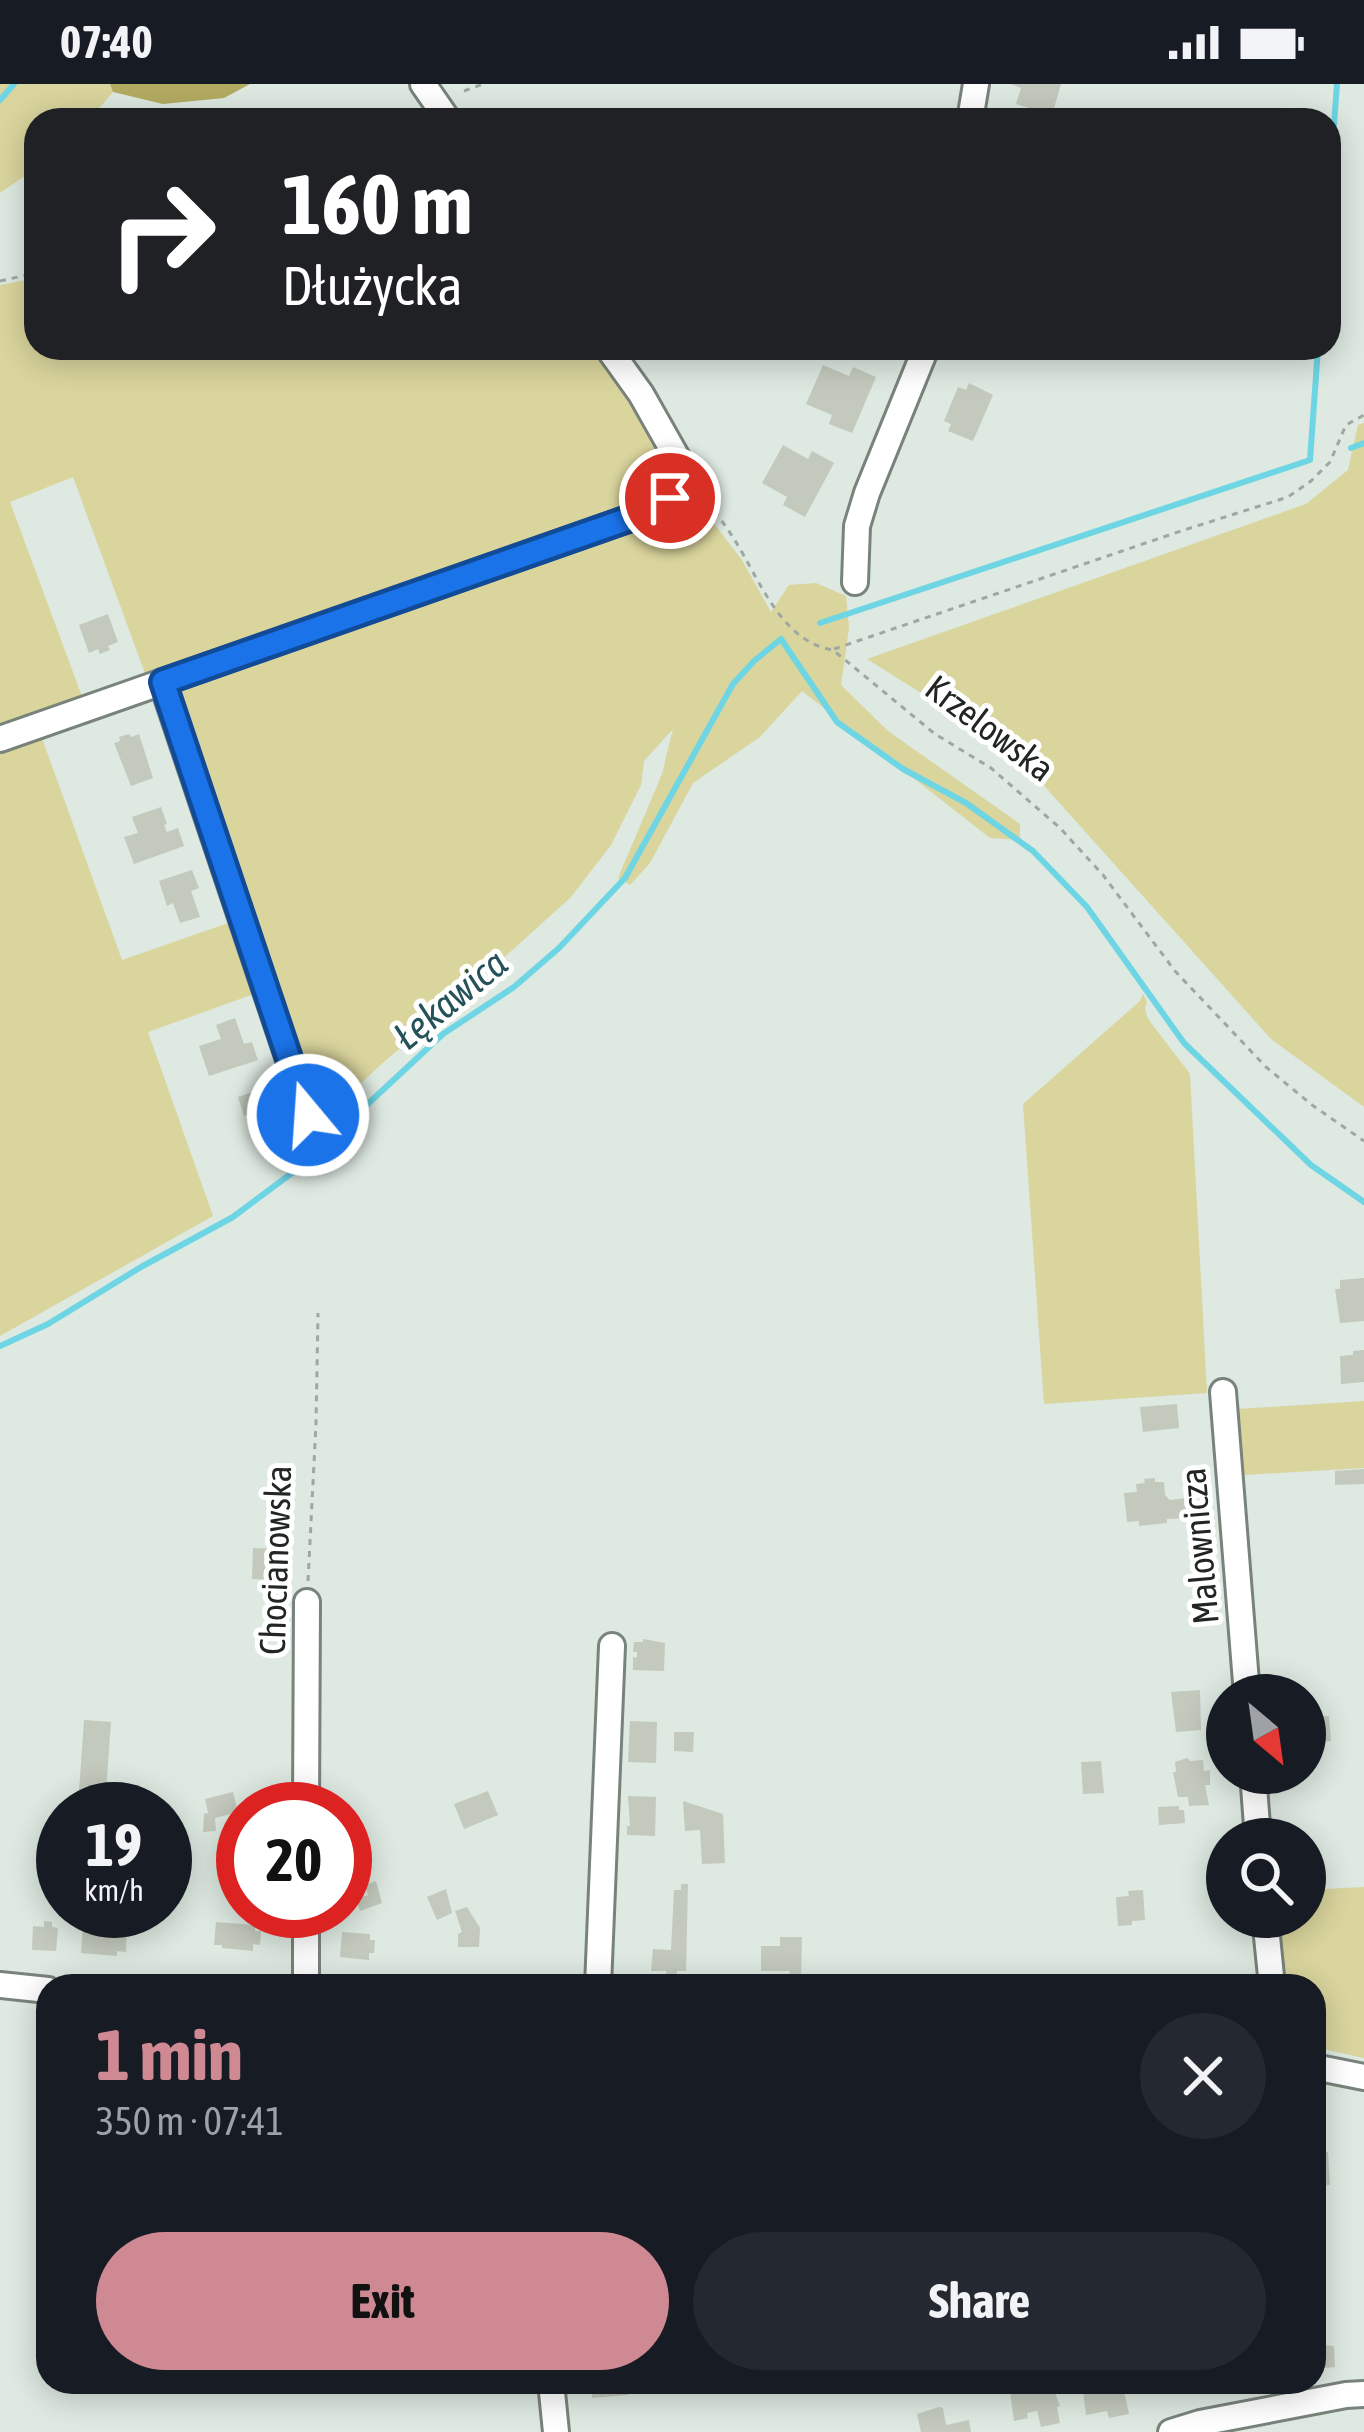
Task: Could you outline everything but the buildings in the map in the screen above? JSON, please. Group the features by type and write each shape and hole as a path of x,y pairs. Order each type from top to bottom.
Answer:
{"street":[{"path":"0,739 645,513 670,498 684,470 616,360"},
{"path":"855,582 857,526 921,360"},
{"path":"163,682 308,1115"},
{"name":"Malownicza","path":"1223,1392 1245,1674"},
{"name":"Chocianowska","path":"306,1782 307,1602"},
{"path":"598,1974 612,1646"},
{"path":"306,1938 306,1974"},
{"path":"1267,1938 1271,1974"},
{"path":"0,1985 36,1989"},
{"path":"1326,2069 1364,2077"},
{"path":"552,2394 556,2432"},
{"path":"1171,2432 1364,2394"}],"path":[{"path":"464,91 483,84"},
{"path":"832,650 1288,497 1330,462 1346,425 1364,416"},
{"name":"Krzelowska","path":"684,470 734,538 772,604 797,632 818,647 832,650 935,734 991,768 1060,828 1103,874 1175,971 1266,1066 1364,1141"},
{"name":"Chocianowska","path":"307,1602 318,1313"}],"shaded area":[{"path":"0,84 110,84 113,92 99,108 24,108 24,176 0,193"},
{"path":"110,84 250,84 224,98 163,104 113,92"},
{"path":"24,280 24,360 606,360 675,464 668,494 146,676 73,477 10,502 84,702 0,732 0,285"},
{"path":"1364,423 1364,1107 1271,1039 1012,750 867,659 1306,504 1348,470 1358,425"},
{"path":"688,490 742,560 771,612 789,585 816,583 846,596 849,628 841,685 888,731 1020,824 1020,840 990,838 802,691 760,737 693,783 650,863 630,885 618,878 662,774 673,729 644,761 641,785 611,845 571,897 460,1003 392,1055 323,1121 313,1096 313,1072 295,1045 177,696 182,685 671,508"},
{"path":"39,730 122,960 234,921 257,993 148,1032 213,1216 0,1336 0,745"},
{"path":"1143,994 1148,1019 1190,1074 1207,1393 1044,1404 1023,1104"},
{"path":"1364,1401 1364,1468 1243,1475 1237,1409"},
{"path":"1364,1887 1364,2058 1326,2050 1326,1974 1279,1974 1277,1938 1326,1938 1326,1889"}],"waterway":[{"path":"0,100 14,84"},
{"name":"Łękawica","path":"1335,108 1337,84"},
{"name":"Łękawica","path":"820,623 1310,460 1317,360"},
{"path":"1351,448 1364,443"},
{"name":"Łękawica","path":"0,1346 48,1324 233,1217 300,1167 443,1034 514,987 559,948 625,878 733,684 781,639 837,722 1033,851 1087,907 1184,1043 1311,1165 1364,1202"}],"route":[{"path":"308,1115 163,682 645,513 670,498"}]}
